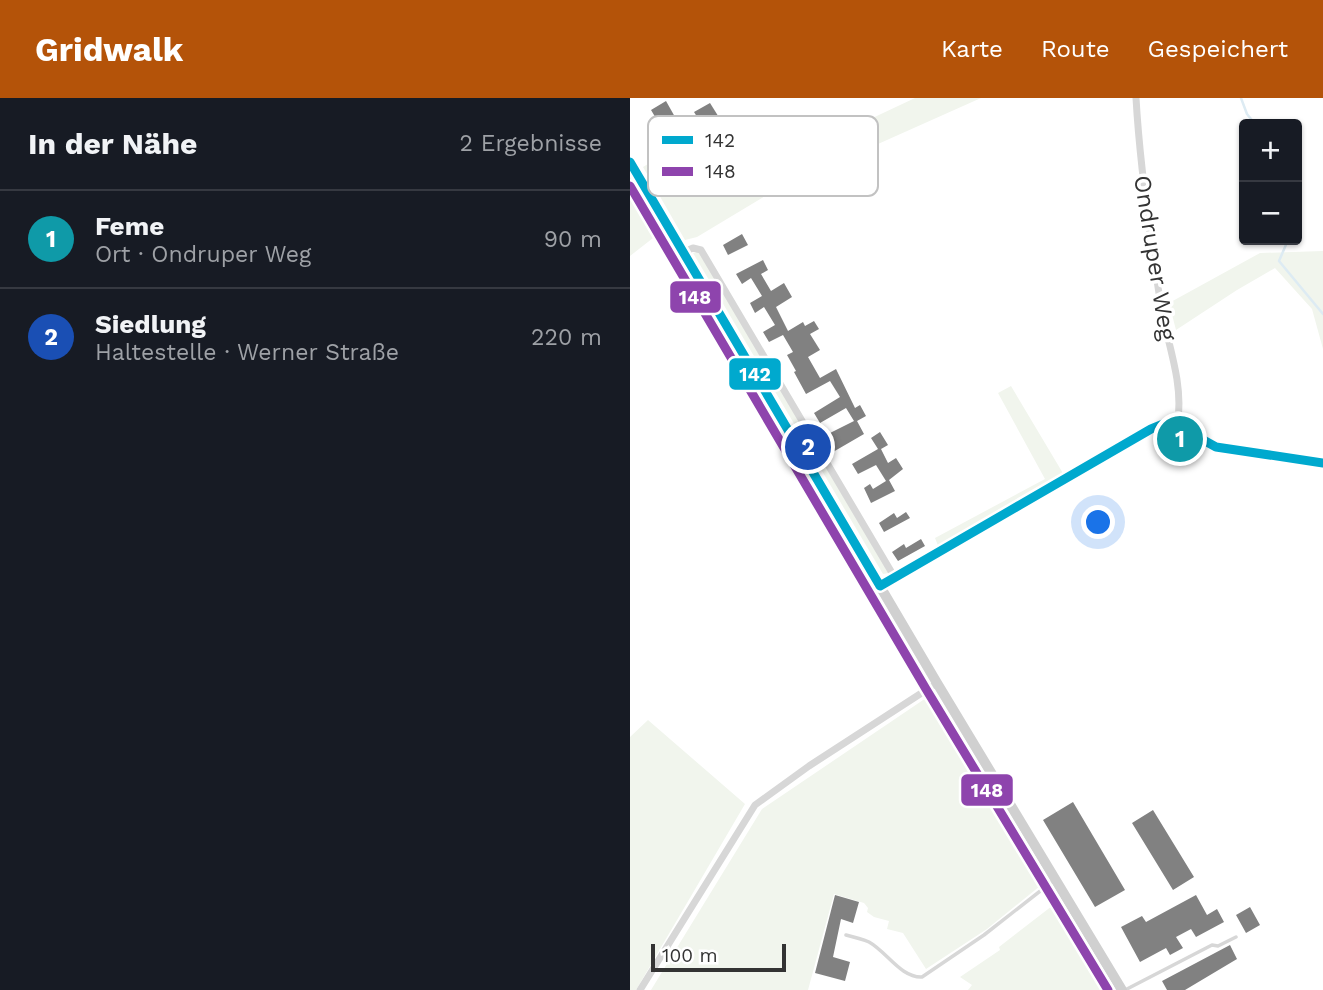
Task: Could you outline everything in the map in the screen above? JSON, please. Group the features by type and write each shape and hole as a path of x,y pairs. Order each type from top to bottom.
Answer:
{"main road":[{"path":"630,162 648,192"},
{"path":"650,196 937,683 1123,990"}],"street":[{"name":"Ondruper Weg","path":"1136,98 1141,173 1161,310 1177,386 1178,418"},
{"path":"684,252 693,248 701,250 895,578"},
{"path":"880,586 1151,429 1178,418 1187,431 1216,447 1323,463"},
{"path":"640,990 755,805 809,766 937,683"}],"lane":[{"path":"846,935 867,941 884,952 906,974 913,977 922,976 984,935 1055,880"},
{"path":"1123,990 1212,945 1218,946 1236,937"}],"shaded area":[{"path":"915,98 981,98 878,144 877,116"},
{"path":"630,177 662,231 630,256"},
{"path":"660,196 765,196 697,237 685,240"},
{"path":"1323,251 1323,349 1312,309 1275,268 1176,330 1169,303 1260,253"},
{"path":"697,252 889,573 883,574 693,253"},
{"path":"1011,386 1064,475 939,548 935,538 1045,479 998,393"},
{"path":"929,696 1040,886 987,929 926,969 903,933 887,929 889,921 867,912 868,908 864,903 834,894 808,990 651,990 762,809"},
{"path":"648,720 745,804 636,990 630,990 630,737"},
{"path":"1050,889 1113,990 968,990 972,985 960,977 1000,950 999,947 1052,906 1044,893"}],"building":[{"path":"666,101 674,116 655,116 651,110"},
{"path":"710,103 718,116 696,116 694,112"},
{"path":"742,234 748,245 728,255 723,245"},
{"path":"763,260 768,270 761,274 771,291 784,283 792,297 776,307 788,331 803,322 805,326 814,321 819,329 810,334 820,350 808,357 820,378 836,369 855,408 860,405 866,416 857,421 864,434 833,452 827,442 831,440 828,434 854,421 846,408 820,423 814,413 840,397 830,381 806,394 787,355 793,352 783,335 769,342 763,332 775,325 764,307 755,313 750,303 762,296 751,278 742,284 736,274"},
{"path":"880,432 888,445 881,449 888,463 896,458 903,469 889,480 895,491 871,503 864,488 870,484 873,489 886,481 876,465 858,474 852,464 878,449 871,438"},
{"path":"906,512 910,518 884,532 879,523 894,513 897,518"},
{"path":"921,539 925,546 898,561 892,552 904,544 906,548"},
{"path":"1073,802 1125,890 1095,907 1043,820"},
{"path":"1153,810 1194,877 1173,890 1132,823"},
{"path":"835,895 859,902 853,923 841,919 833,957 850,962 845,981 815,973"},
{"path":"1196,895 1207,915 1217,909 1224,922 1196,937 1191,929 1176,937 1183,948 1170,955 1166,948 1140,962 1121,927 1142,916 1146,922"},
{"path":"1250,907 1260,925 1246,933 1236,915"},
{"path":"1230,945 1237,959 1185,990 1167,990 1162,981"}],"waterway":[{"path":"1241,98 1251,119"},
{"path":"1286,245 1279,261 1323,314"}],"transit line":[{"name":"142","path":"630,162 648,193"},
{"name":"148","path":"630,186 926,689 1108,990"},
{"name":"142","path":"650,196 880,586"},
{"name":"142","path":"1178,418 1187,431 1216,447 1323,463"},
{"name":"142","path":"880,586 1151,429 1178,418"}],"place":[{"name":"Feme","path":"1180,439"},
{"name":"Siedlung","path":"808,447"}]}
